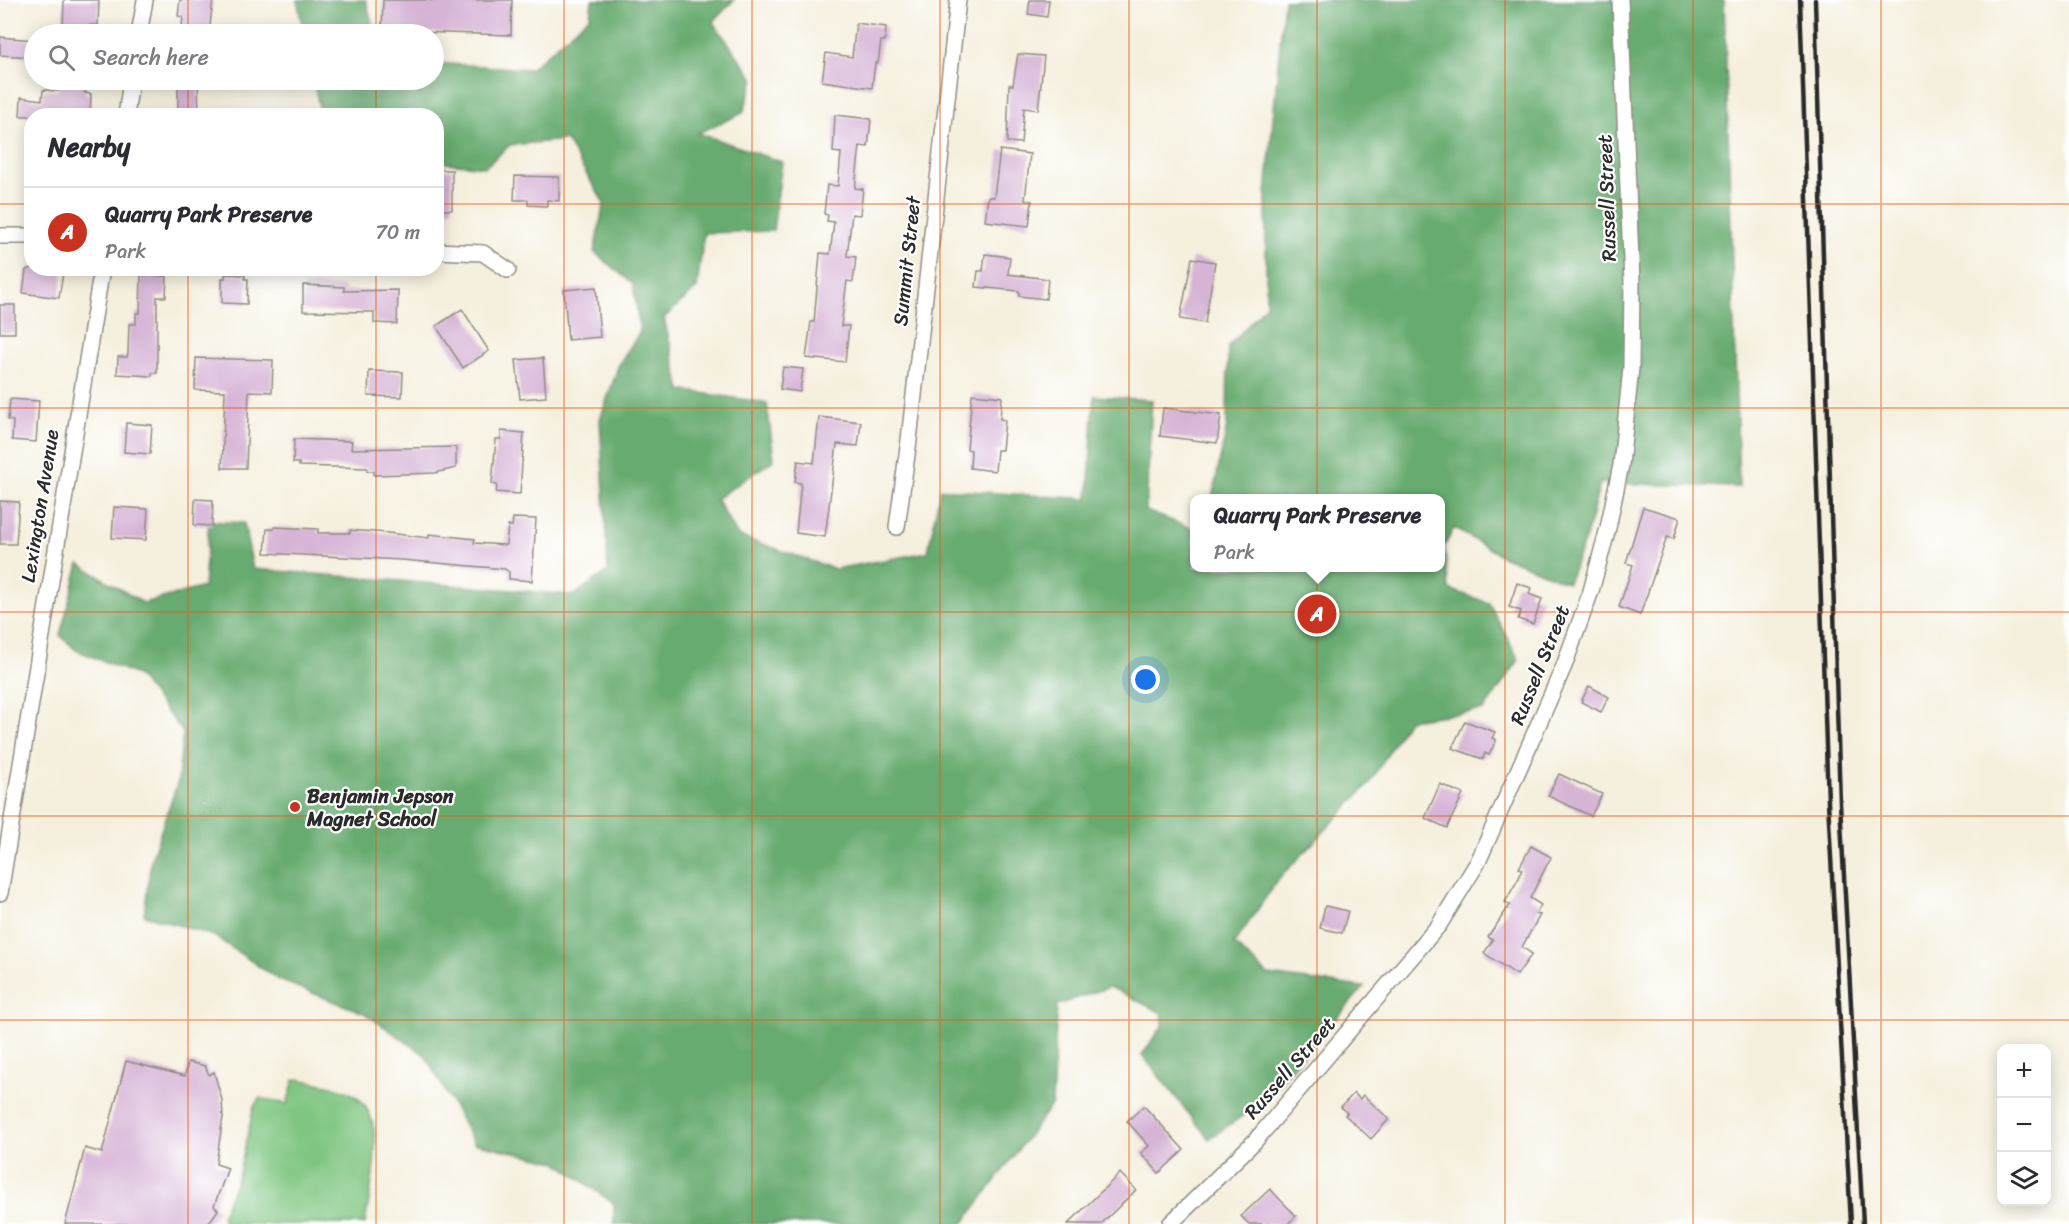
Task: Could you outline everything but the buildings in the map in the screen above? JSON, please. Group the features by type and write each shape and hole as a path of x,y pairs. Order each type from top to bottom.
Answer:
{"street":[{"path":"141,24 146,0"},
{"name":"Summit Street","path":"897,527 909,441 958,0"},
{"name":"Russell Street","path":"1170,1224 1256,1141 1439,925 1478,862 1564,666 1591,591 1608,528 1621,465 1632,368 1632,283 1620,0"},
{"path":"127,108 130,90"},
{"path":"0,236 24,236"},
{"path":"444,251 483,253 508,270"},
{"name":"Lexington Avenue","path":"0,893 101,276"}],"green space":[{"path":"297,0 366,0 372,24 302,24"},
{"path":"592,0 734,0 713,22 754,79 743,113 698,133 782,162 773,231 704,233 697,288 664,318 681,390 767,403 774,460 716,499 738,536 835,569 928,552 940,489 1088,499 1094,396 1152,400 1146,511 1190,528 1190,572 1445,572 1445,555 1449,589 1489,603 1519,660 1484,710 1408,720 1369,784 1277,881 1234,944 1268,975 1364,987 1264,1101 1209,1139 1142,1055 1163,1025 1162,1013 1110,987 1057,1005 1052,1104 963,1224 614,1224 614,1204 556,1162 474,1143 425,1055 364,1013 279,980 214,936 144,915 151,860 178,781 183,732 137,675 76,650 60,635 79,564 143,603 204,587 209,521 244,523 253,569 574,595 608,571 600,419 619,364 640,332 633,284 594,252 604,203 566,140 510,145 485,167 444,163 444,108 319,108 315,90 444,90 444,64 530,69 590,16"},
{"path":"1284,0 1724,0 1739,487 1600,483 1587,534 1568,583 1502,556 1454,528 1445,545 1445,494 1213,494 1227,426 1228,347 1266,305 1266,195"},
{"path":"294,1080 333,1086 352,1094 364,1105 371,1119 375,1135 375,1153 365,1224 225,1224 222,1215 239,1174 254,1106 260,1098 287,1104"}],"railway":[{"path":"1800,0 1828,802 1851,1224"},
{"path":"1815,0 1840,803 1863,1224"}],"place":[{"name":"Quarry Park Preserve","path":"1317,614"},
{"name":"Benjamin Jepson Magnet School","path":"295,807"}]}
